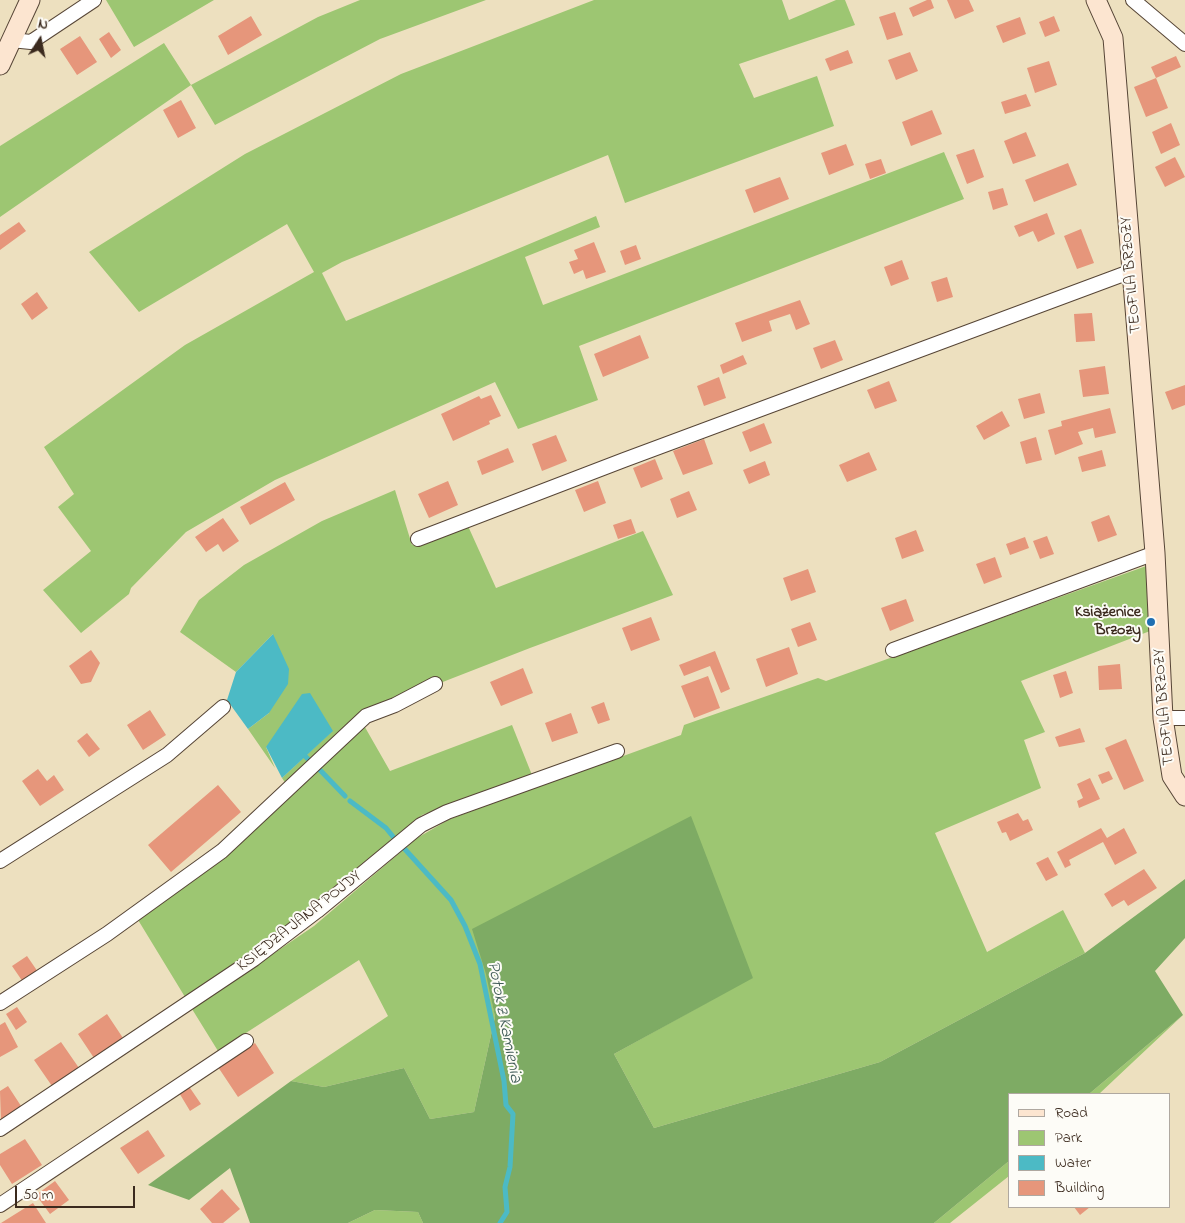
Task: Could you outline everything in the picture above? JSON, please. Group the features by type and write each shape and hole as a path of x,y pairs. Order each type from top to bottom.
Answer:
{"street":[{"path":"0,65 30,0"},
{"path":"11,40 31,42 94,0"},
{"name":"TEOFILA BRZOZY","path":"1096,0 1113,38 1155,553 1163,718 1172,776 1185,796"},
{"path":"1133,0 1185,44"},
{"path":"418,539 624,460 1132,271"},
{"path":"893,650 1155,553"},
{"path":"0,1003 107,934 222,852 366,716 395,705 435,684"},
{"path":"0,861 167,755 223,707"},
{"path":"1163,718 1185,718"},
{"name":"KSIĘDZA JANA POJDY","path":"0,1129 254,959 317,911 421,826 447,812 617,751"},
{"path":"0,1205 246,1041"}],"green space":[{"path":"106,0 214,0 134,47"},
{"path":"360,0 486,0 380,39 215,125 191,85 318,17"},
{"path":"594,0 782,0 789,20 836,0 845,0 855,25 739,64 754,98 817,76 834,126 625,203 608,155 342,262 322,273 346,321 596,216 600,227 525,257 543,305 944,152 964,199 579,346 598,400 518,429 495,382 275,480 186,532 131,588 129,594 81,633 43,590 91,551 58,507 74,494 44,447 185,345 314,272 287,224 139,312 89,252 245,154 401,74"},
{"path":"164,43 191,85 0,217 0,146"},
{"path":"395,490 412,545 468,526 496,588 643,531 673,595 358,715 390,771 512,725 532,775 422,815 261,946 185,997 132,910 215,850 286,784 282,778 332,731 266,747 275,768 248,729 269,713 273,634 236,672 180,632 199,600 244,565 322,521"},
{"path":"1149,565 1150,631 1021,681 1045,732 1024,740 1041,788 935,833 987,952 1063,910 1085,953 880,1062 654,1128 614,1054 753,977 487,974 495,1017 474,1112 430,1119 404,1068 324,1087 291,1081 388,1016 359,960 218,1051 192,1009 314,926 417,838 450,819 681,735 684,725 818,678 826,681"},
{"path":"691,816 753,978 614,1054 654,1128 880,1062 1085,953 1185,879 1185,938 1155,971 1183,1015 1090,1093 1008,1093 1008,1162 934,1223 423,1223 418,1212 375,1210 348,1223 250,1223 230,1168 189,1200 148,1185 291,1081 324,1087 404,1068 430,1119 474,1112 495,1017 486,974 472,929"},
{"path":"1183,1015 1100,1093 1090,1093"},
{"path":"1008,1162 1008,1177 950,1223 934,1223"},
{"path":"375,1210 418,1212 423,1223 348,1223"}],"water":[{"path":"273,634 289,669 288,684 269,713 248,729 227,700 236,672"},
{"path":"310,693 333,731 282,778 266,747 302,694"}],"building":[{"path":"931,0 934,8 913,17 909,8"},
{"path":"947,0 969,0 974,11 955,19"},
{"path":"895,12 903,35 887,40 879,17"},
{"path":"251,16 262,35 228,55 218,36"},
{"path":"1054,16 1060,31 1045,37 1039,22"},
{"path":"1020,17 1026,34 1003,43 996,26"},
{"path":"109,32 121,50 111,58 99,39"},
{"path":"80,36 97,62 77,75 60,49"},
{"path":"848,50 853,63 830,71 825,59"},
{"path":"910,52 918,71 896,80 888,60"},
{"path":"1176,56 1181,67 1156,78 1151,67"},
{"path":"1049,61 1057,85 1035,93 1027,68"},
{"path":"1156,78 1168,108 1146,117 1134,87"},
{"path":"1026,94 1031,106 1005,114 1001,102"},
{"path":"181,100 196,128 178,138 163,110"},
{"path":"932,110 942,134 911,146 902,122"},
{"path":"1171,123 1180,145 1161,154 1152,132"},
{"path":"1026,132 1036,156 1013,164 1004,141"},
{"path":"846,144 854,165 829,175 821,153"},
{"path":"974,149 984,177 967,184 956,155"},
{"path":"1175,157 1185,177 1165,187 1155,167"},
{"path":"881,159 886,173 870,179 865,164"},
{"path":"1068,163 1077,185 1034,202 1025,180"},
{"path":"780,177 789,199 754,213 745,190"},
{"path":"1003,188 1008,205 993,210 988,192"},
{"path":"1047,213 1055,234 1038,242 1033,231 1019,237 1014,226"},
{"path":"19,222 26,231 0,250 0,235"},
{"path":"1081,229 1094,263 1077,269 1064,236"},
{"path":"594,242 606,272 586,279 583,270 574,274 569,262 578,259 574,250"},
{"path":"636,245 641,259 625,265 620,251"},
{"path":"902,260 909,279 891,286 884,267"},
{"path":"947,277 953,297 937,302 931,282"},
{"path":"37,292 48,308 32,320 21,304"},
{"path":"800,300 810,324 796,330 790,314 769,321 772,331 742,342 735,323"},
{"path":"1092,313 1095,341 1076,342 1074,314"},
{"path":"640,335 649,358 603,377 594,354"},
{"path":"835,340 843,360 821,369 813,348"},
{"path":"743,355 747,364 723,374 720,365"},
{"path":"1105,366 1109,394 1083,397 1079,370"},
{"path":"719,377 726,398 704,406 697,386"},
{"path":"889,381 897,401 875,409 867,390"},
{"path":"1185,385 1185,405 1172,410 1165,392"},
{"path":"1040,393 1045,413 1024,419 1018,399"},
{"path":"491,395 501,416 489,421 490,424 453,441 441,414 479,396 481,399"},
{"path":"1110,408 1116,433 1095,438 1093,428 1078,432 1083,444 1055,455 1048,430 1062,426 1061,421"},
{"path":"1002,411 1010,426 984,440 976,426"},
{"path":"764,423 772,443 750,452 742,432"},
{"path":"556,435 567,461 542,471 532,444"},
{"path":"1036,437 1042,460 1026,464 1020,442"},
{"path":"704,439 713,464 683,475 673,451"},
{"path":"508,448 514,462 482,475 477,461"},
{"path":"1102,450 1106,466 1082,472 1078,457"},
{"path":"869,452 877,470 847,482 839,465"},
{"path":"655,459 663,479 641,488 633,468"},
{"path":"765,461 770,475 749,484 743,470"},
{"path":"448,481 458,505 429,518 418,494"},
{"path":"598,481 606,503 584,512 575,490"},
{"path":"285,482 295,500 250,525 240,507"},
{"path":"689,491 697,510 677,518 670,499"},
{"path":"1109,515 1117,535 1098,542 1091,522"},
{"path":"223,518 239,541 223,552 218,544 206,552 195,537"},
{"path":"631,519 636,533 618,539 613,525"},
{"path":"916,530 924,551 902,559 895,538"},
{"path":"1047,536 1054,554 1040,559 1033,541"},
{"path":"1025,537 1029,548 1010,555 1006,544"},
{"path":"995,557 1002,577 984,584 976,564"},
{"path":"808,569 816,592 791,601 783,578"},
{"path":"906,599 914,621 890,631 881,608"},
{"path":"651,617 660,640 631,651 622,628"},
{"path":"810,622 817,640 798,647 791,629"},
{"path":"789,647 798,674 766,687 756,659"},
{"path":"91,650 100,663 91,682 81,684 69,666"},
{"path":"715,651 730,689 721,693 710,666 684,676 679,665"},
{"path":"1120,664 1122,689 1099,690 1098,666"},
{"path":"523,668 533,693 501,706 490,682"},
{"path":"1066,671 1073,693 1060,698 1053,675"},
{"path":"708,676 720,708 694,718 681,686"},
{"path":"604,702 610,720 598,724 591,707"},
{"path":"150,710 166,735 143,750 127,725"},
{"path":"571,713 578,733 552,742 545,723"},
{"path":"1080,728 1085,742 1059,747 1055,737"},
{"path":"87,733 100,749 89,757 77,741"},
{"path":"1126,739 1144,781 1124,790 1105,748"},
{"path":"38,769 47,781 54,775 64,790 40,806 22,781"},
{"path":"1109,771 1113,779 1102,784 1098,775"},
{"path":"1090,778 1100,799 1079,808 1077,801 1083,798 1077,784"},
{"path":"218,785 241,812 171,872 148,845"},
{"path":"1018,813 1023,821 1028,819 1033,830 1010,841 1006,832 1002,833 997,822"},
{"path":"1101,828 1107,838 1124,828 1137,853 1115,865 1103,842 1069,860 1071,865 1065,868 1057,852"},
{"path":"1048,857 1058,875 1046,881 1036,863"},
{"path":"1144,869 1157,888 1128,906 1124,900 1112,907 1104,894"},
{"path":"27,956 38,972 23,982 12,966"},
{"path":"17,1007 27,1022 16,1030 6,1014"},
{"path":"107,1014 125,1041 96,1061 78,1034"},
{"path":"5,1022 18,1047 0,1057 0,1025"},
{"path":"61,1042 79,1068 52,1086 34,1060"},
{"path":"255,1043 274,1073 238,1097 218,1067"},
{"path":"188,1085 201,1104 190,1111 178,1091"},
{"path":"8,1086 23,1109 1,1123 0,1091"},
{"path":"148,1130 165,1156 138,1174 120,1148"},
{"path":"25,1139 42,1165 12,1184 0,1165 0,1154"},
{"path":"55,1181 69,1200 50,1214 36,1195"},
{"path":"222,1189 240,1209 223,1223 212,1223 200,1209"},
{"path":"33,1203 46,1223 1,1223"},
{"path":"1075,1208 1089,1208 1080,1215"}],"waterway":[{"name":"Potok z Kamienia","path":"305,756 310,761"},
{"name":"Potok z Kamienia","path":"319,769 345,796"},
{"name":"Potok z Kamienia","path":"350,801 386,828 395,839"},
{"name":"Potok z Kamienia","path":"402,846 451,900 465,926 480,964 504,1081 506,1105 513,1114 510,1167 505,1187 507,1212 500,1223"}],"place":[{"name":"Książenice Brzozy","path":"1151,622"}]}
